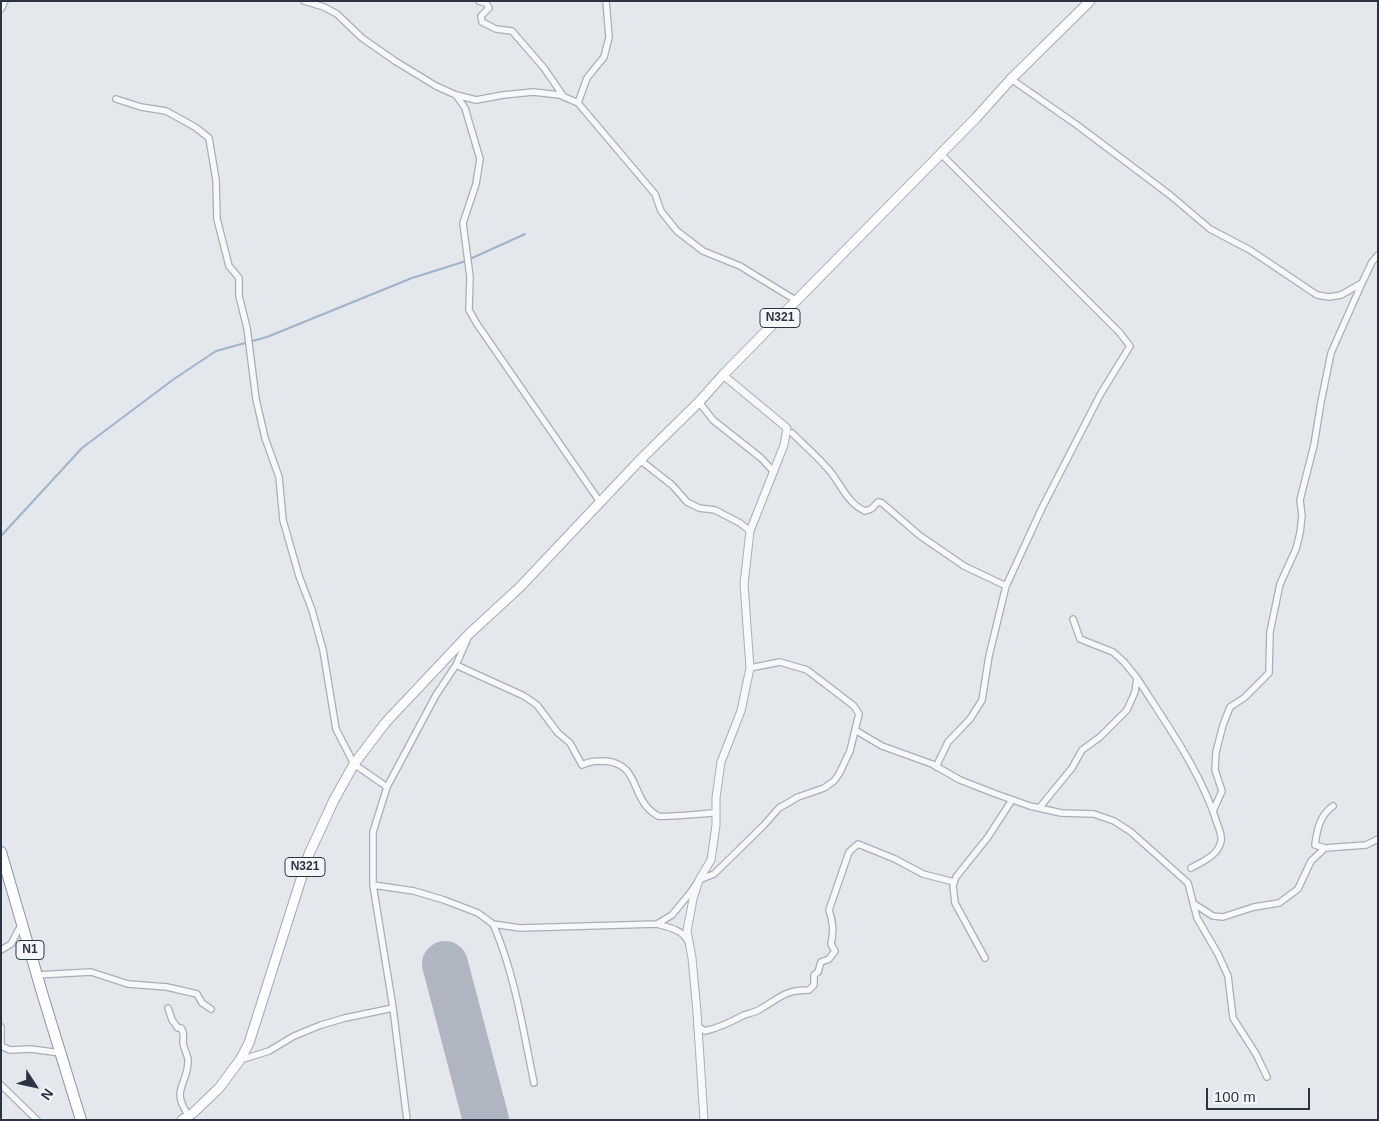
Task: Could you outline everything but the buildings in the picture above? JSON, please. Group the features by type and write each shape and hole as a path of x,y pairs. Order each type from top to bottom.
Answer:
{"highway":[{"name":"N1","path":"1,852 81,1120"}],"main road":[{"name":"N321","path":"186,1118 219,1088 240,1060 255,1027 309,854 334,800 354,764 391,716 469,634 520,587 640,460 699,402 723,374 976,118 1011,79 1090,1"}],"street":[{"path":"1,9 5,1"},
{"path":"304,1 324,7 337,14 362,38 436,86 456,95 476,100 533,92 564,98 578,103 655,194 661,211 677,232 703,251 740,266 797,301"},
{"path":"479,1 486,3 489,8 481,16 482,22 496,29 512,31 544,68 564,98"},
{"path":"578,103 587,78 604,57 609,37 606,1"},
{"path":"1011,79 1077,125 1170,195 1210,228 1250,250 1317,295 1329,297 1340,295 1362,283"},
{"path":"456,95 465,108 480,159 476,184 464,224 470,277 469,310 531,404 600,502"},
{"path":"116,99 142,107 166,111 195,127 209,138 216,180 218,219 229,266 239,278 239,296 247,328 256,399 265,438 279,477 283,520 298,576 312,610 322,650 336,729 354,764 387,787"},
{"path":"936,767 948,742 974,715 982,700 989,656 1006,586 1042,508 1100,395 1130,346 1119,332 940,153"},
{"path":"1213,811 1222,791 1215,770 1216,752 1230,706 1244,698 1268,673 1270,632 1280,584 1296,549 1300,533 1302,516 1300,500 1314,445 1320,402 1331,353 1372,262 1378,255"},
{"path":"657,924 672,915 690,893 711,860 721,762 741,711 750,668 744,584 750,531 784,445 787,428 723,374"},
{"path":"699,402 713,420 761,458 774,472"},
{"path":"792,434 830,470 848,497 858,508 865,511 871,509 878,502 882,503 920,535 964,566 1006,586"},
{"path":"640,460 672,484 687,502 699,508 715,510 740,523 750,531"},
{"path":"1073,619 1080,639 1113,652 1124,662 1137,678 1188,757 1213,811 1222,838 1219,849 1212,856 1191,868"},
{"name":"N321","path":"407,1120 393,1008 373,885 372,832 387,787 436,696 456,666 469,634"},
{"path":"704,1120 701,1065 690,945 687,931 692,899 699,880 714,874 764,826 779,808 798,797 824,788 834,781 850,751 859,714 854,706 810,671 780,662 750,668"},
{"path":"456,666 524,696 537,704 558,733 570,743 582,764 594,760 614,762 623,766 628,770 642,801 658,816 716,813"},
{"path":"1040,807 1072,768 1082,750 1100,737 1127,710 1135,692 1137,678"},
{"path":"855,730 882,746 1012,800 1062,813 1094,814 1114,821 1132,832 1188,883 1200,924 1225,968 1233,1018 1256,1054 1267,1077"},
{"path":"985,958 956,902 953,886 956,877 1012,800"},
{"path":"1333,806 1324,812 1319,824 1315,845 1325,848 1366,845 1378,839"},
{"path":"697,1026 705,1031 720,1028 761,1010 782,994 797,990 809,990 814,985 814,975 818,972 820,962 829,959 835,951 831,944 834,932 833,920 829,910 849,852 858,844 895,859 923,874 954,882"},
{"path":"1194,904 1213,916 1223,917 1254,907 1279,903 1298,889 1311,861 1325,848"},
{"path":"373,885 414,891 444,900 478,913 493,924 520,928 657,924 686,936 690,945"},
{"path":"1,950 11,944 16,938 22,924"},
{"path":"493,924 506,958 534,1083"},
{"path":"1,950 27,939"},
{"path":"37,975 91,972 128,984 167,987 196,994 202,1003 211,1009"},
{"path":"168,1008 172,1020 184,1032 183,1045 188,1059 184,1080 179,1090 186,1118"},
{"path":"240,1060 269,1051 294,1036 322,1025 393,1008"},
{"path":"1,1027 1,1044 10,1050 31,1049 60,1053"},
{"path":"1,1085 37,1120"}],"waterway":[{"path":"470,259 525,234"},
{"path":"1,536 82,448 174,379 216,351 267,337 412,278 466,261"}],"runway":[{"path":"445,964 486,1120"}]}
